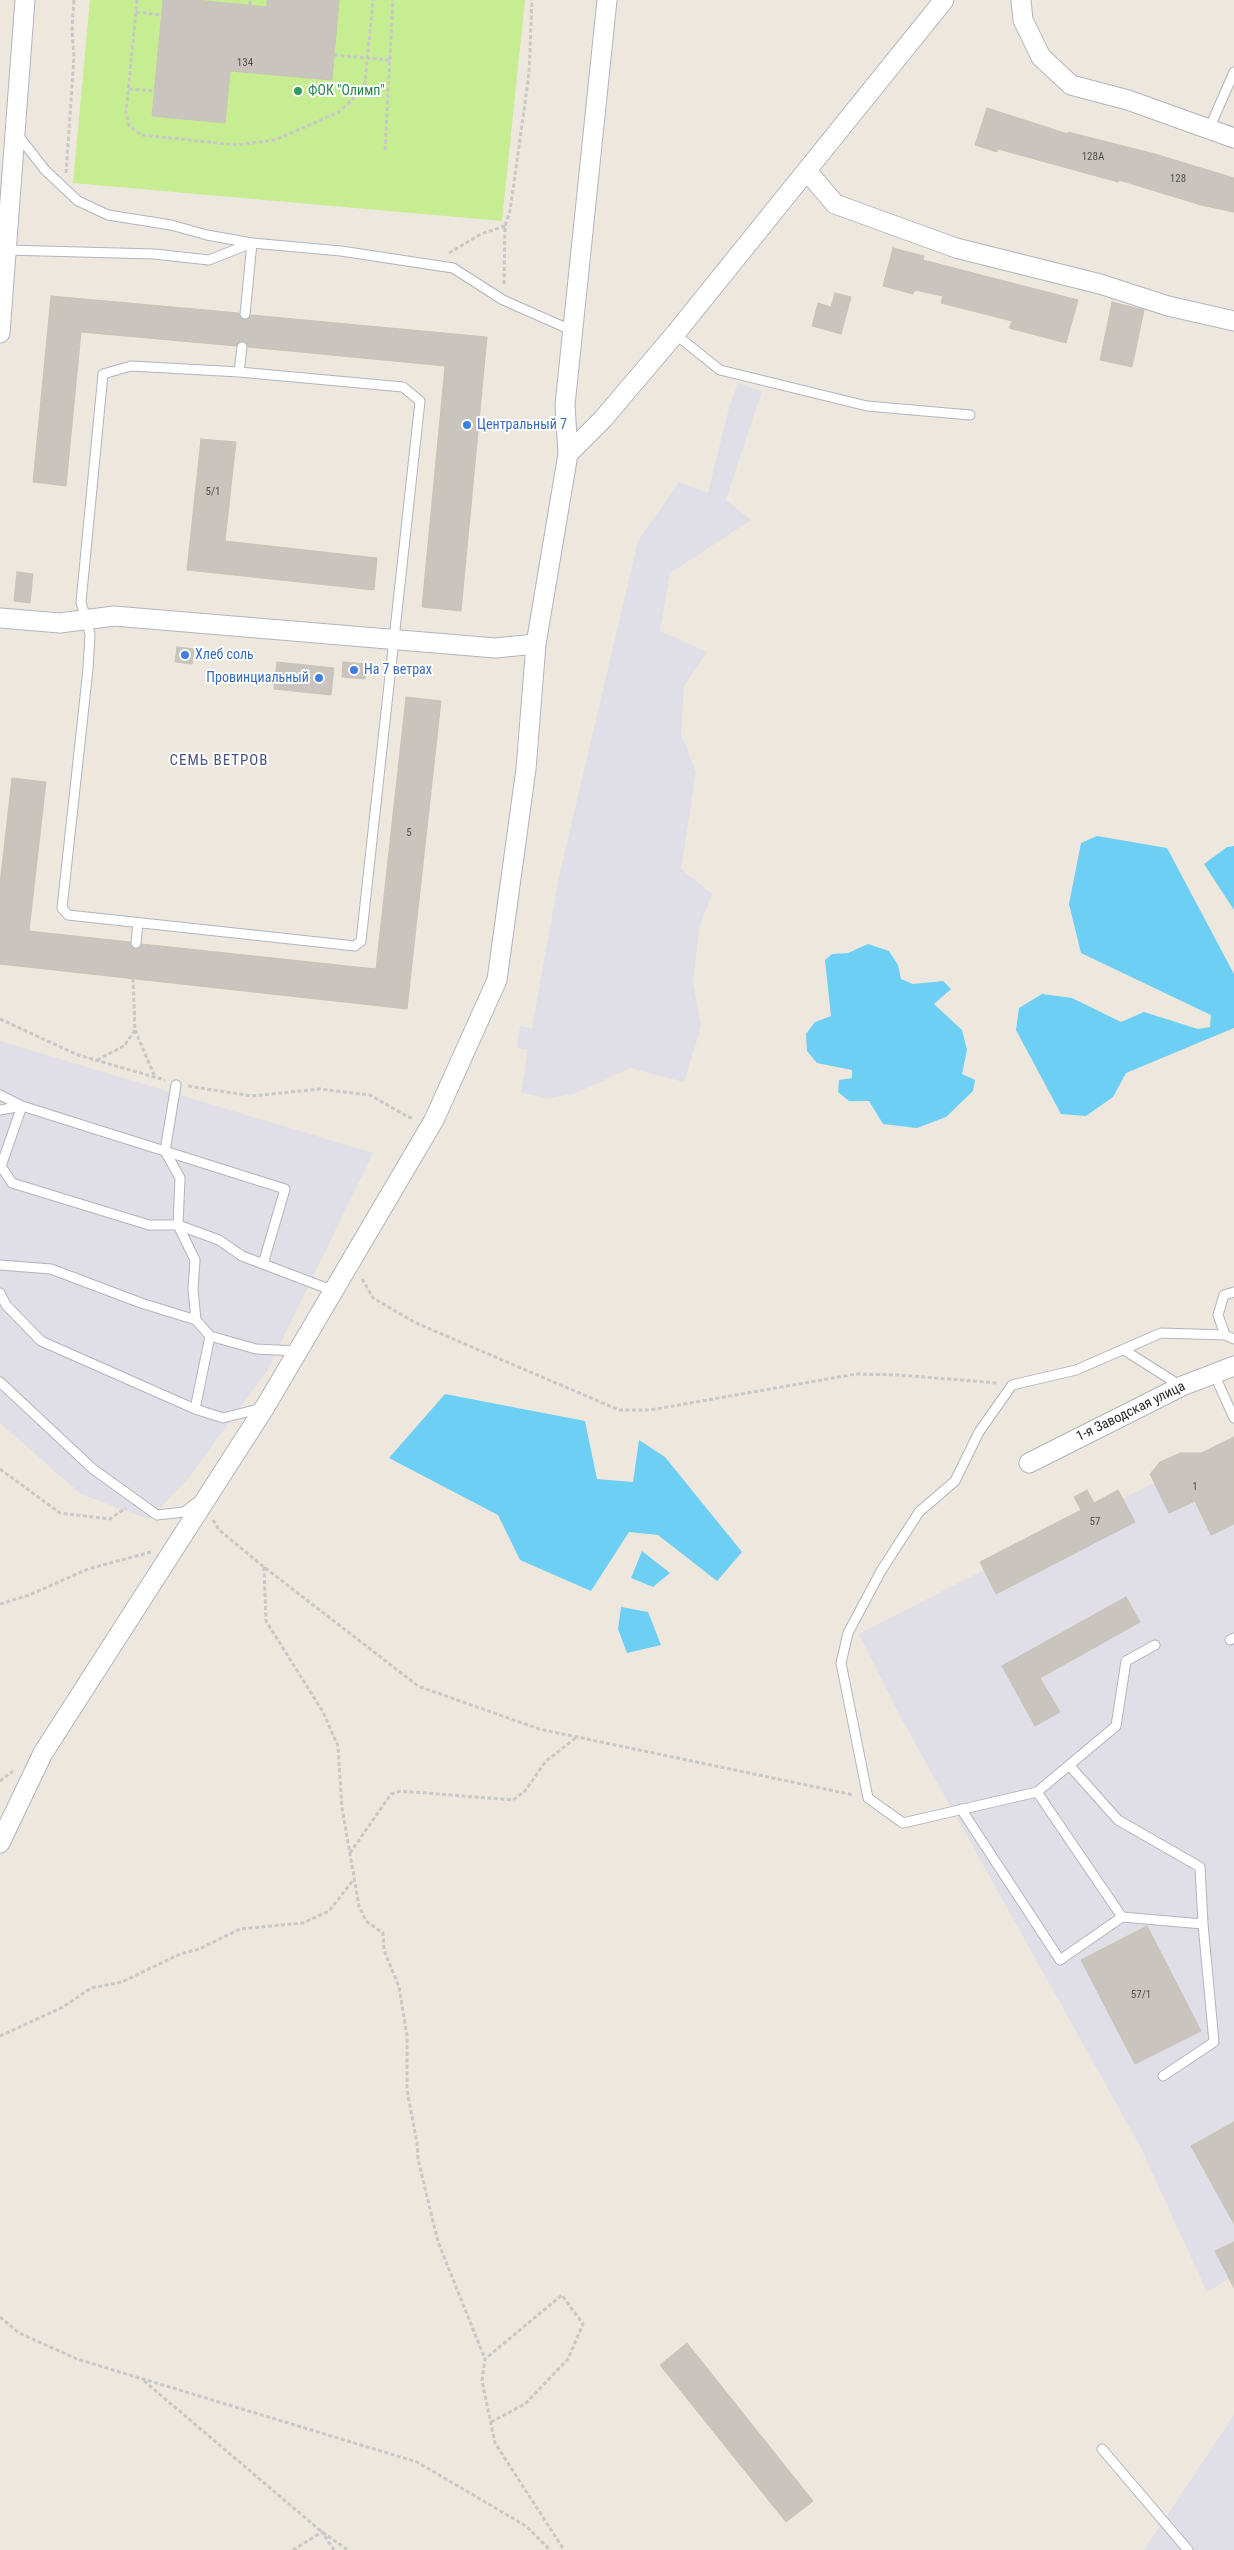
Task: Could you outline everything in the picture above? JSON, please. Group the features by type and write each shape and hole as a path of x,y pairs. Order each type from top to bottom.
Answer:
{"street":[{"path":"0,333 25,0"},
{"path":"0,1843 43,1753 208,1493 265,1407 434,1120 497,980 526,769 536,644 568,454 565,405 571,330 607,0"},
{"path":"568,454 603,419 675,334 944,0"},
{"path":"1021,0 1023,20 1041,57 1071,85 1128,100 1234,138"},
{"path":"807,171 835,204 956,248 1100,284 1168,306 1234,321"},
{"path":"0,618 60,622 114,616 495,648 536,644"},
{"name":"1-я Заводская улица","path":"1029,1463 1182,1386 1234,1366"}],"lane":[{"path":"1209,129 1234,72"},
{"path":"15,131 45,170 67,193 78,201 108,215 171,225 207,235 252,243 340,251 453,268 503,300 571,330"},
{"path":"6,250 154,254 209,260 252,243"},
{"path":"245,314 252,243"},
{"path":"675,334 720,370 867,406 970,415"},
{"path":"239,372 242,347"},
{"path":"131,366 239,372 403,387 420,401 361,941 355,946 68,915 62,908 88,669 90,634 81,602 103,374 131,366"},
{"path":"136,943 138,923"},
{"path":"176,1085 165,1151 180,1178 178,1225 196,1260 193,1289 196,1320"},
{"path":"0,1095 22,1106 285,1189 263,1264"},
{"path":"0,1110 22,1106"},
{"path":"22,1106 1,1166 12,1184 149,1225 178,1225 219,1240 242,1256 334,1291"},
{"path":"0,1264 51,1269 142,1303 196,1320 210,1336 256,1349 298,1351"},
{"path":"1225,1335 1218,1315 1224,1295 1234,1292"},
{"path":"0,1293 6,1305 41,1341 195,1409 223,1418 265,1407"},
{"path":"1155,1645 1126,1661 1116,1726 1037,1792 903,1823 868,1798 841,1663 848,1633 881,1571 919,1512 955,1481 979,1432 1012,1385 1076,1370 1161,1333 1225,1335 1234,1339"},
{"path":"195,1409 210,1336"},
{"path":"1124,1350 1182,1386"},
{"path":"1214,1374 1234,1418"},
{"path":"0,1382 93,1469 157,1515 184,1512 208,1493"},
{"path":"1069,1765 1118,1820 1200,1867 1203,1924 1214,2042 1163,2076"},
{"path":"1037,1792 1122,1916"},
{"path":"962,1809 1060,1960 1122,1916 1203,1924"},
{"path":"1102,2449 1188,2550"}],"path":[{"path":"67,193 66,176 74,57 72,30 74,0"},
{"path":"137,0 126,113 129,126 142,135 237,145 275,140 339,112 357,95 365,84 373,0"},
{"path":"250,0 250,5"},
{"path":"385,150 394,0"},
{"path":"503,300 505,226 510,212 529,74 532,0"},
{"path":"136,12 162,15"},
{"path":"334,55 389,60"},
{"path":"129,89 154,90"},
{"path":"432,265 481,234 505,226"},
{"path":"133,979 135,1030 154,1076"},
{"path":"0,1019 78,1056 154,1076 176,1085 252,1096 320,1089 370,1095 408,1117 434,1120"},
{"path":"96,1060 124,1046 135,1030"},
{"path":"352,1261 373,1298 416,1323 619,1410 650,1410 856,1374 899,1375 1012,1385"},
{"path":"0,1470 60,1514 110,1519 138,1501"},
{"path":"208,1493 210,1515 220,1530 264,1567 418,1686 539,1729 868,1798"},
{"path":"0,1604 88,1570 175,1545"},
{"path":"264,1567 266,1621 323,1712 338,1746 342,1808 359,1906 366,1921 383,1933 384,1950 399,1987 407,2036 407,2090 417,2143 418,2159 438,2242 485,2359 482,2381 495,2443 564,2550"},
{"path":"350,1854 391,1794 402,1791 514,1800 525,1791 546,1761 577,1737"},
{"path":"0,2036 63,2007 91,1988 122,1982 180,1954 199,1949 240,1929 303,1923 330,1911 354,1879"},
{"path":"485,2359 562,2295 582,2324 568,2359 525,2404 491,2422"},
{"path":"0,2316 19,2333 77,2359 417,2462 526,2526 550,2550"},
{"path":"141,2379 322,2532 348,2550"},
{"path":"292,2550 322,2532"},
{"path":"322,2532 334,2550"}],"shaded area":[{"path":"738,383 762,391 726,500 751,520 670,573 660,631 707,652 684,686 681,734 696,772 681,869 712,894 699,928 693,981 701,1027 684,1082 630,1068 574,1094 548,1098 521,1093 528,1050 517,1048 520,1026 532,1028 559,877 638,541 679,482 708,493 729,408"},
{"path":"0,1041 373,1153 267,1371 187,1480 149,1519 81,1494 0,1423"},
{"path":"1234,1442 1234,2276 1207,2292 1140,2146 900,1716 859,1634"},
{"path":"1234,2415 1234,2550 1144,2550"}],"green space":[{"name":"ФОК \"Олимп\"","path":"90,0 525,0 502,221 73,183"}],"water":[{"path":"1097,836 1167,848 1234,974 1234,1028 1126,1073 1113,1097 1086,1116 1061,1114 1016,1030 1019,1008 1042,994 1072,998 1121,1022 1144,1012 1198,1029 1210,1027 1211,1015 1081,953 1069,904 1081,843"},
{"path":"1234,846 1234,910 1204,864 1227,847"},
{"path":"868,944 889,951 898,965 901,979 913,984 943,981 951,989 934,1004 962,1030 967,1050 962,1074 975,1080 973,1091 946,1117 917,1128 883,1124 869,1101 849,1101 838,1092 839,1080 852,1078 852,1070 817,1063 807,1051 806,1034 815,1022 831,1016 825,960 832,954 848,953"},
{"path":"445,1394 585,1421 597,1479 633,1482 639,1440 665,1457 742,1552 717,1581 658,1535 629,1532 591,1591 520,1560 498,1515 389,1458"},
{"path":"642,1551 670,1573 653,1587 631,1578"},
{"path":"621,1607 648,1612 661,1645 627,1653 618,1629"}],"building":[{"path":"163,0 196,0 267,7 267,0 339,0 332,80 230,71 225,123 152,116"},
{"path":"987,108 1068,134 1068,132 1155,154 1234,178 1234,212 1201,205 1119,180 1118,182 998,149 997,152 975,145"},
{"path":"893,248 924,256 923,260 1078,300 1066,343 1009,328 1012,321 941,303 943,296 915,290 913,294 883,286"},
{"path":"835,293 851,297 841,334 812,326 818,303 831,307"},
{"path":"51,296 239,313 244,320 248,319 251,315 487,337 461,611 422,607 445,366 248,347 246,342 242,341 236,346 81,332 66,486 33,482"},
{"path":"1112,302 1144,310 1132,367 1100,360"},
{"path":"201,439 236,442 225,541 377,558 374,590 187,570"},
{"path":"17,572 33,574 30,603 14,601"},
{"name":"Хлеб соль","path":"177,647 194,649 192,664 175,662"},
{"path":"277,662 334,668 331,695 274,689"},
{"name":"На 7 ветрах","path":"343,662 367,664 365,679 342,677"},
{"path":"406,697 441,701 407,1009 0,964 0,884 12,778 46,782 29,931 130,942 135,949 139,948 142,944 376,969"},
{"path":"1234,1437 1234,1524 1211,1535 1195,1501 1169,1513 1150,1474 1160,1462 1180,1453 1201,1453"},
{"path":"1087,1490 1094,1503 1118,1490 1135,1522 996,1594 980,1562 1081,1510 1074,1497"},
{"path":"1126,1597 1140,1622 1040,1678 1060,1712 1035,1726 1002,1666"},
{"path":"1147,1926 1201,2031 1135,2064 1081,1960"},
{"path":"1234,2122 1234,2224 1191,2146"},
{"path":"1234,2242 1234,2288 1215,2251"},
{"path":"687,2343 813,2501 786,2522 660,2365"}],"place":[{"name":"ФОК \"Олимп\"","path":"298,91"},
{"name":"Центральный 7","path":"467,425"},
{"name":"Хлеб соль","path":"185,655"},
{"name":"На 7 ветрах","path":"354,670"},
{"name":"Провинциальный","path":"319,678"}],"district":[{"name":"СЕМЬ ВЕТРОВ","path":"219,761"}]}
